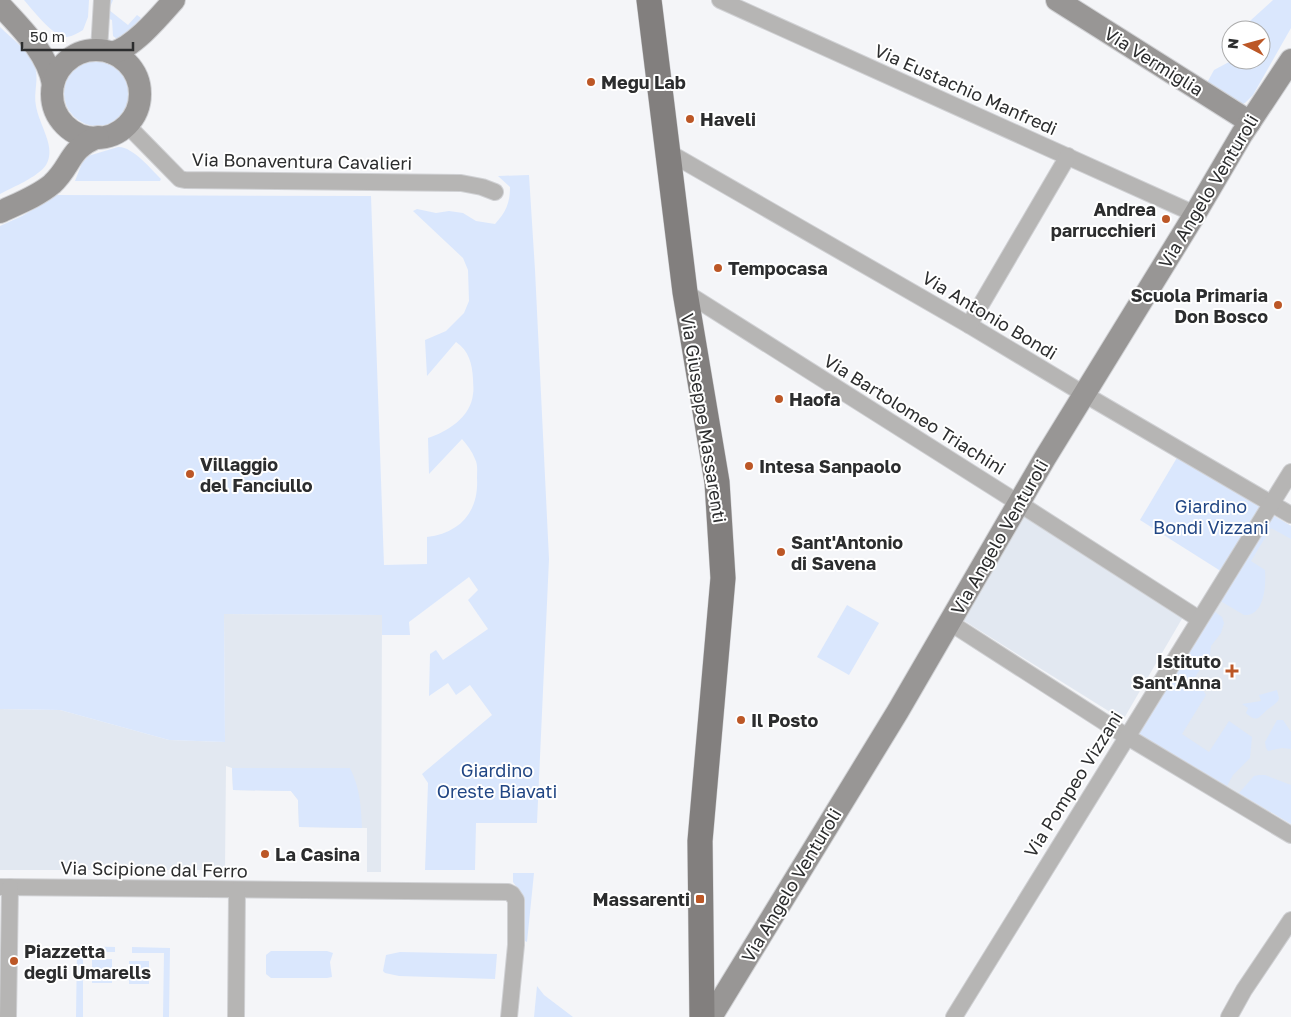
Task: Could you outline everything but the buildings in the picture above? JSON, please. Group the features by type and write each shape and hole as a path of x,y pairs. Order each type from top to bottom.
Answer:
{"main road":[{"name":"Via Giuseppe Massarenti","path":"650,0 685,292 717,482 723,550 724,578 700,841 702,1017"}],"street":[{"path":"102,0 106,51"},
{"path":"17,23 56,50 69,55 106,51 127,47 174,0"},
{"name":"Via Eustachio Manfredi","path":"720,0 1195,214"},
{"name":"Via Vermiglia","path":"1057,0 1250,122"},
{"path":"0,5 17,23 47,64 53,84 53,103 67,136 64,168"},
{"path":"134,72 140,52 156,20"},
{"path":"0,212 50,185 83,144 128,126 136,114 140,101 140,86 134,72 122,58 106,51"},
{"path":"53,84 64,63 76,54"},
{"name":"Via Angelo Venturoli","path":"711,1017 898,710 1084,394 1250,122 1291,60"},
{"path":"62,122 76,132 90,137 98,137"},
{"name":"Via Bonaventura Cavalieri","path":"128,126 180,178 185,180 461,183 482,187 495,192"},
{"name":"Via Antonio Bondi","path":"668,152 969,325 1291,515"},
{"path":"969,325 1068,156"},
{"name":"Via Bartolomeo Triachini","path":"685,292 1199,619"},
{"name":"Via Pompeo Vizzani","path":"954,1017 1291,472"},
{"path":"949,622 1126,736 1291,835"},
{"path":"5,887 8,1017"},
{"name":"Via Scipione dal Ferro","path":"5,887 508,892 516,900 516,945 509,1017"},
{"path":"236,1017 237,890"},
{"path":"1229,1017 1244,990 1291,920"}],"shaded area":[{"name":"Istituto Sant'Anna","path":"1269,513 1291,526 1291,824 1136,732"},
{"path":"1025,515 1183,617 1123,720 963,620"},
{"path":"224,614 382,615 381,872 367,872 367,828 299,827 298,800 291,791 233,790 232,768 226,766 225,870 0,870 0,709 60,710 169,740 225,742"}],"green space":[{"path":"24,0 89,0 88,17 83,30 69,37 62,36 50,28"},
{"path":"108,0 113,0 109,10 128,25 137,15 141,18 121,39 113,36 112,20 107,18"},
{"path":"1273,0 1291,0 1291,28 1271,63 1271,20 1251,20"},
{"path":"0,27 24,49 34,64 36,69 36,106 50,151 46,165 42,169 31,178 0,194"},
{"path":"97,60 109,63 120,70 127,81 130,93 127,105 120,116 109,123 97,126 85,123 74,116 67,105 64,93 67,81 74,70 85,63"},
{"path":"1221,66 1221,70 1267,70 1253,95 1245,103 1232,108 1203,90 1214,70"},
{"path":"118,147 135,154 161,179 160,181 75,181 82,163 88,156"},
{"name":"Villaggio del Fanciullo","path":"529,175 549,559 537,823 476,823 475,870 425,870 428,783 422,774 492,715 470,685 456,695 448,683 429,696 430,654 436,650 443,660 488,629 468,600 478,590 469,577 409,622 410,635 382,635 382,615 224,614 225,742 169,740 60,710 0,709 0,226 22,216 57,195 371,196 384,565 427,564 427,537 439,535 458,526 471,511 477,490 477,468 472,453 462,439 429,474 428,438 450,428 463,416 471,402 473,388 472,368 469,358 464,349 456,342 427,376 425,340 446,331 464,313 469,301 468,270 463,258 413,211 417,209 436,213 449,211 463,213 476,221 495,224 507,207 510,193 510,187 498,176"},
{"name":"Giardino Bondi Vizzani","path":"1181,451 1271,504 1227,575 1140,520"},
{"path":"1269,513 1291,526 1291,539 1271,528 1251,561 1265,570 1263,598 1256,610 1251,614 1244,615 1217,599"},
{"path":"847,605 879,623 849,675 817,657"},
{"path":"1211,609 1222,617 1224,623 1221,633 1211,646 1210,655 1195,677 1206,695 1182,734 1209,752 1229,721 1252,737 1250,758 1233,775 1227,786 1136,732"},
{"path":"1277,690 1278,701 1259,717 1255,719 1246,713 1248,708 1242,704 1261,701 1259,695"},
{"path":"1277,720 1283,720 1291,732 1291,749 1282,748 1268,751 1265,742"},
{"path":"232,768 350,768 358,790 362,828 299,827 298,800 291,791 233,790"},
{"path":"1265,775 1291,785 1291,824 1239,793 1254,776"},
{"path":"513,873 534,873 527,942 523,937 521,893 513,882"},
{"path":"77,946 115,947 115,952 83,952 83,1017 76,1017"},
{"path":"132,947 170,948 169,1017 163,1017 164,953 132,953"},
{"path":"271,951 327,951 333,953 330,962 332,977 271,978 266,974 266,955"},
{"path":"400,952 497,954 495,979 399,976 385,973 383,971 386,955"},
{"path":"92,959 112,959 112,983 92,983"},
{"path":"129,961 149,961 149,984 129,984"},
{"path":"537,986 544,995 573,1017 534,1017"}],"place":[{"name":"Megu Lab","path":"591,82"},
{"name":"Haveli","path":"690,119"},
{"name":"Andrea parrucchieri","path":"1166,219"},
{"name":"Tempocasa","path":"718,268"},
{"name":"Scuola Primaria Don Bosco","path":"1278,305"},
{"name":"Haofa","path":"779,399"},
{"name":"Intesa Sanpaolo","path":"749,466"},
{"name":"Villaggio del Fanciullo","path":"190,474"},
{"name":"Sant'Antonio di Savena","path":"781,552"},
{"name":"Istituto Sant'Anna","path":"1232,671"},
{"name":"Il Posto","path":"741,720"},
{"name":"La Casina","path":"265,854"},
{"name":"Massarenti","path":"700,899"},
{"name":"Piazzetta degli Umarells","path":"14,961"}],"park label":[{"name":"Giardino Oreste Biavati","path":"497,780"}]}
